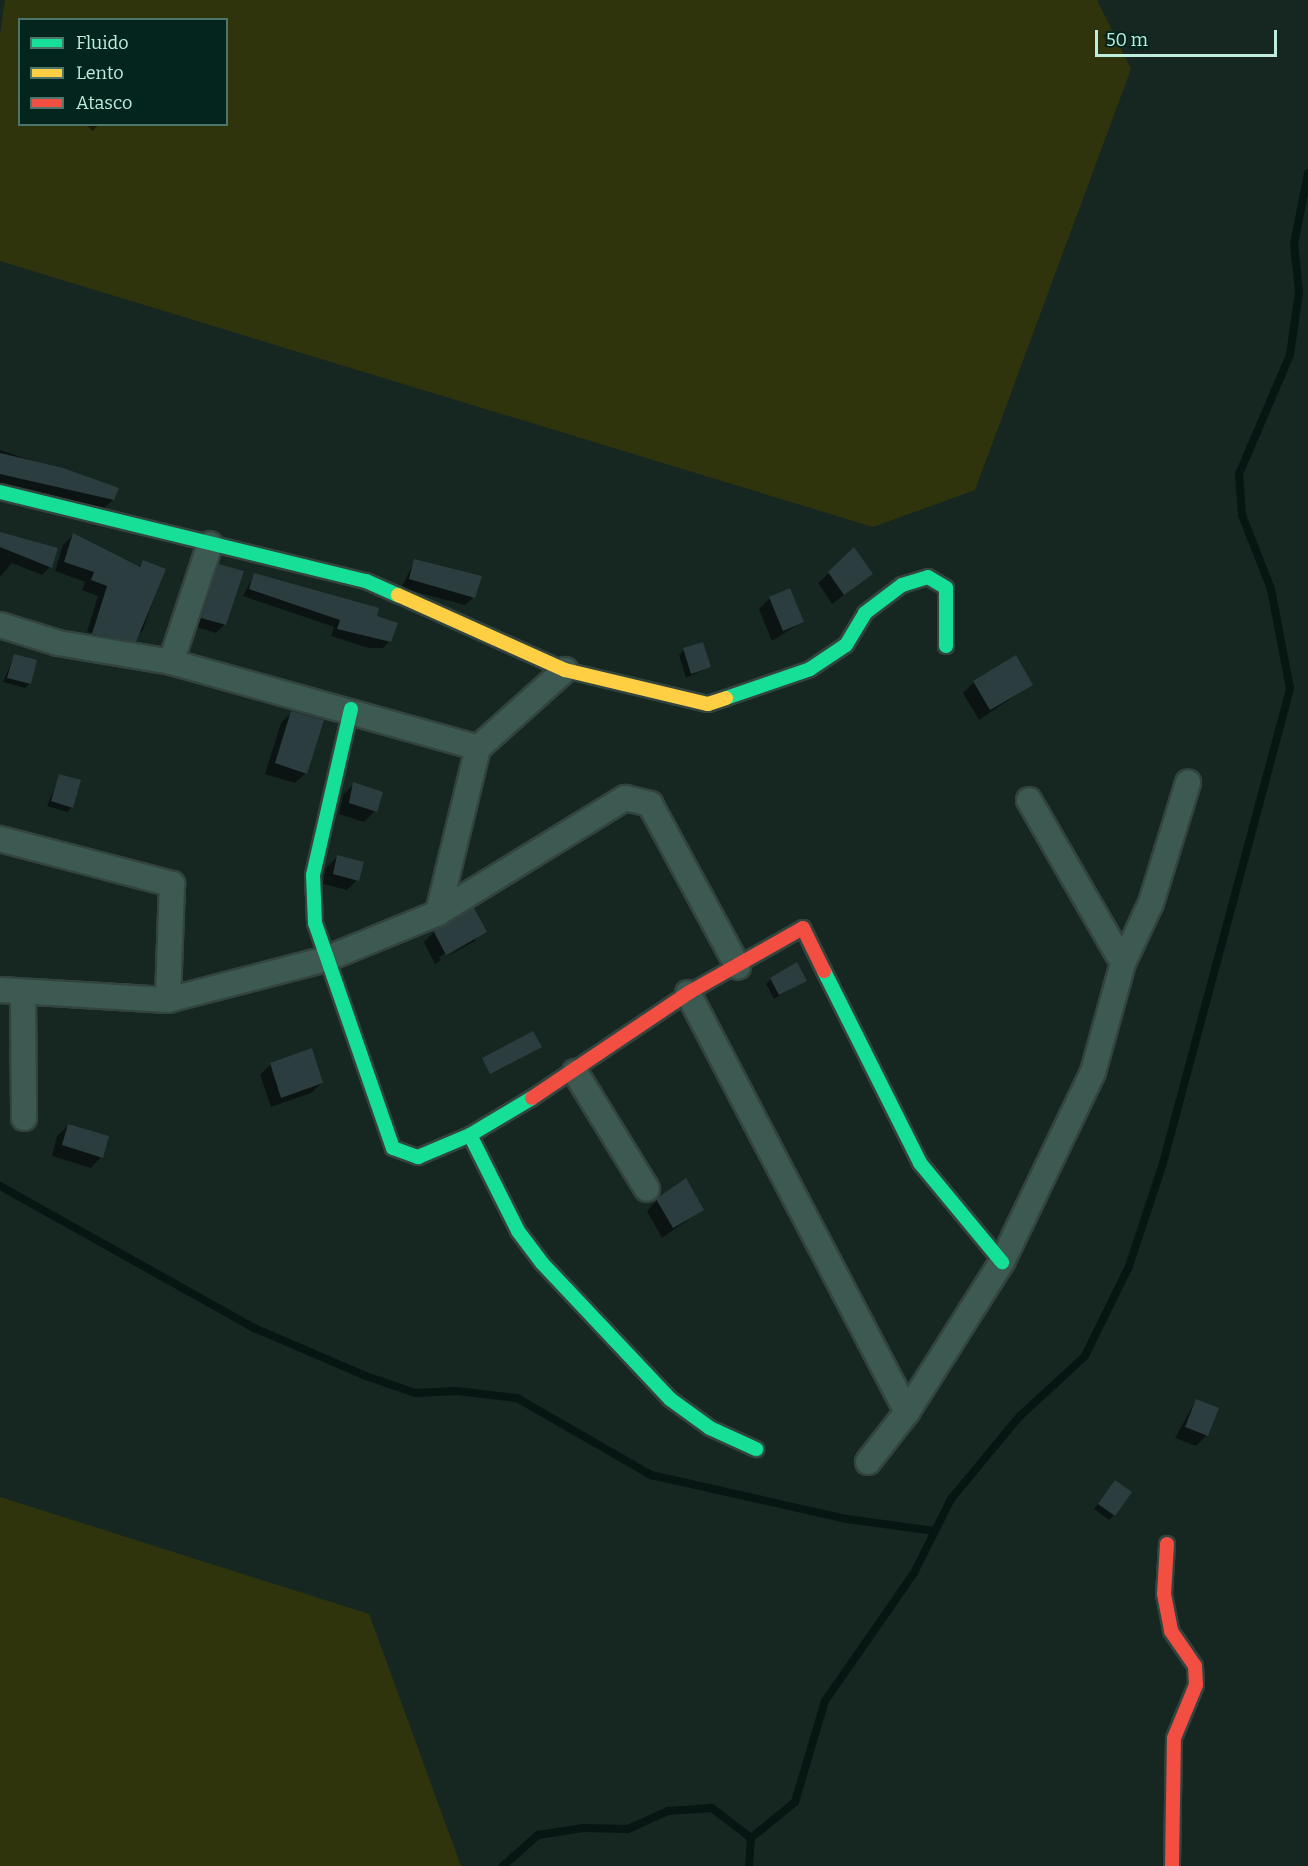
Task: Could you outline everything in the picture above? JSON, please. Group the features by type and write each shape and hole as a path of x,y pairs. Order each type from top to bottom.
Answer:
{"street":[{"path":"0,492 366,581 565,670 708,704 810,669 846,645 865,613 902,585 928,577 946,588 946,646"},
{"path":"171,662 210,544"},
{"path":"0,625 58,643 171,662 351,709 478,748"},
{"path":"438,913 478,748 565,670"},
{"path":"351,709 314,875 315,923 393,1149 418,1157 470,1135 575,1072 688,993 738,967 803,928 920,1162 1002,1262"},
{"path":"868,1462 907,1412 1002,1262 1093,1072 1123,963 1151,903 1188,783"},
{"path":"24,1118 11,992 168,1000 326,959 438,913 625,798 650,804 738,967"},
{"path":"1029,800 1123,963"},
{"path":"0,839 172,884 168,1000"},
{"path":"688,993 907,1412"},
{"path":"575,1072 647,1189"},
{"path":"470,1135 518,1231 542,1263 670,1399 710,1428 756,1449"},
{"path":"1167,1544 1167,1612 1171,1631 1195,1666 1196,1685 1174,1738 1172,1866"}],"green space":[{"path":"5,0 1097,0 1131,69 975,490 873,527 0,261 0,35"},
{"path":"0,1497 369,1614 461,1866 0,1866"}],"building":[{"path":"0,453 63,468 119,488 114,500 0,474"},
{"path":"0,532 58,548 52,568 0,547"},
{"path":"73,533 140,567 143,560 166,569 136,642 92,634 107,586 91,580 94,572 64,562"},
{"path":"854,547 873,574 844,595 828,572"},
{"path":"414,559 482,576 475,598 409,579"},
{"path":"218,564 244,571 226,625 201,618"},
{"path":"254,573 379,608 377,616 398,623 391,642 337,629 340,620 249,589"},
{"path":"790,588 804,622 783,631 769,597"},
{"path":"703,642 711,667 691,674 683,648"},
{"path":"14,654 37,660 31,684 7,678"},
{"path":"1016,655 1033,685 990,710 973,681"},
{"path":"291,711 324,720 307,774 275,763"},
{"path":"59,774 81,780 73,808 51,801"},
{"path":"353,782 383,792 377,812 349,803"},
{"path":"337,855 364,862 359,881 333,874"},
{"path":"474,908 487,932 446,955 433,930"},
{"path":"797,962 807,981 779,995 770,978"},
{"path":"533,1031 542,1047 490,1074 482,1058"},
{"path":"312,1048 323,1083 281,1098 270,1063"},
{"path":"68,1124 109,1136 103,1158 62,1145"},
{"path":"686,1178 704,1210 673,1228 656,1199"},
{"path":"1196,1399 1219,1408 1208,1436 1185,1427"},
{"path":"1115,1480 1132,1492 1115,1516 1098,1504"}],"waterway":[{"path":"749,1866 751,1838 795,1802 825,1701 914,1573 951,1499 1020,1416 1085,1356 1129,1266 1163,1163 1290,688 1271,589 1242,515 1239,474 1290,355 1299,292 1294,244 1308,173"},
{"path":"0,1186 254,1328 366,1376 415,1393 457,1391 517,1398 651,1475 847,1519 935,1531"},
{"path":"503,1866 538,1835 583,1828 628,1829 668,1811 712,1808 751,1838"}],"traffic: fast":[{"path":"0,492 366,581 398,595"},
{"path":"726,698 810,669 846,645 865,613 902,585 928,577 946,588 946,646"},
{"path":"351,709 313,875 315,923 393,1148 418,1157 470,1135 532,1098"},
{"path":"824,971 920,1163 1002,1262"},
{"path":"470,1135 518,1231 542,1263 670,1399 710,1428 756,1449"}],"traffic: slow":[{"path":"398,595 565,670 708,704 726,698"}],"traffic: jam":[{"path":"532,1098 688,993 803,928 824,971"},
{"path":"1167,1544 1164,1594 1171,1631 1195,1666 1196,1685 1174,1738 1172,1866"}]}
